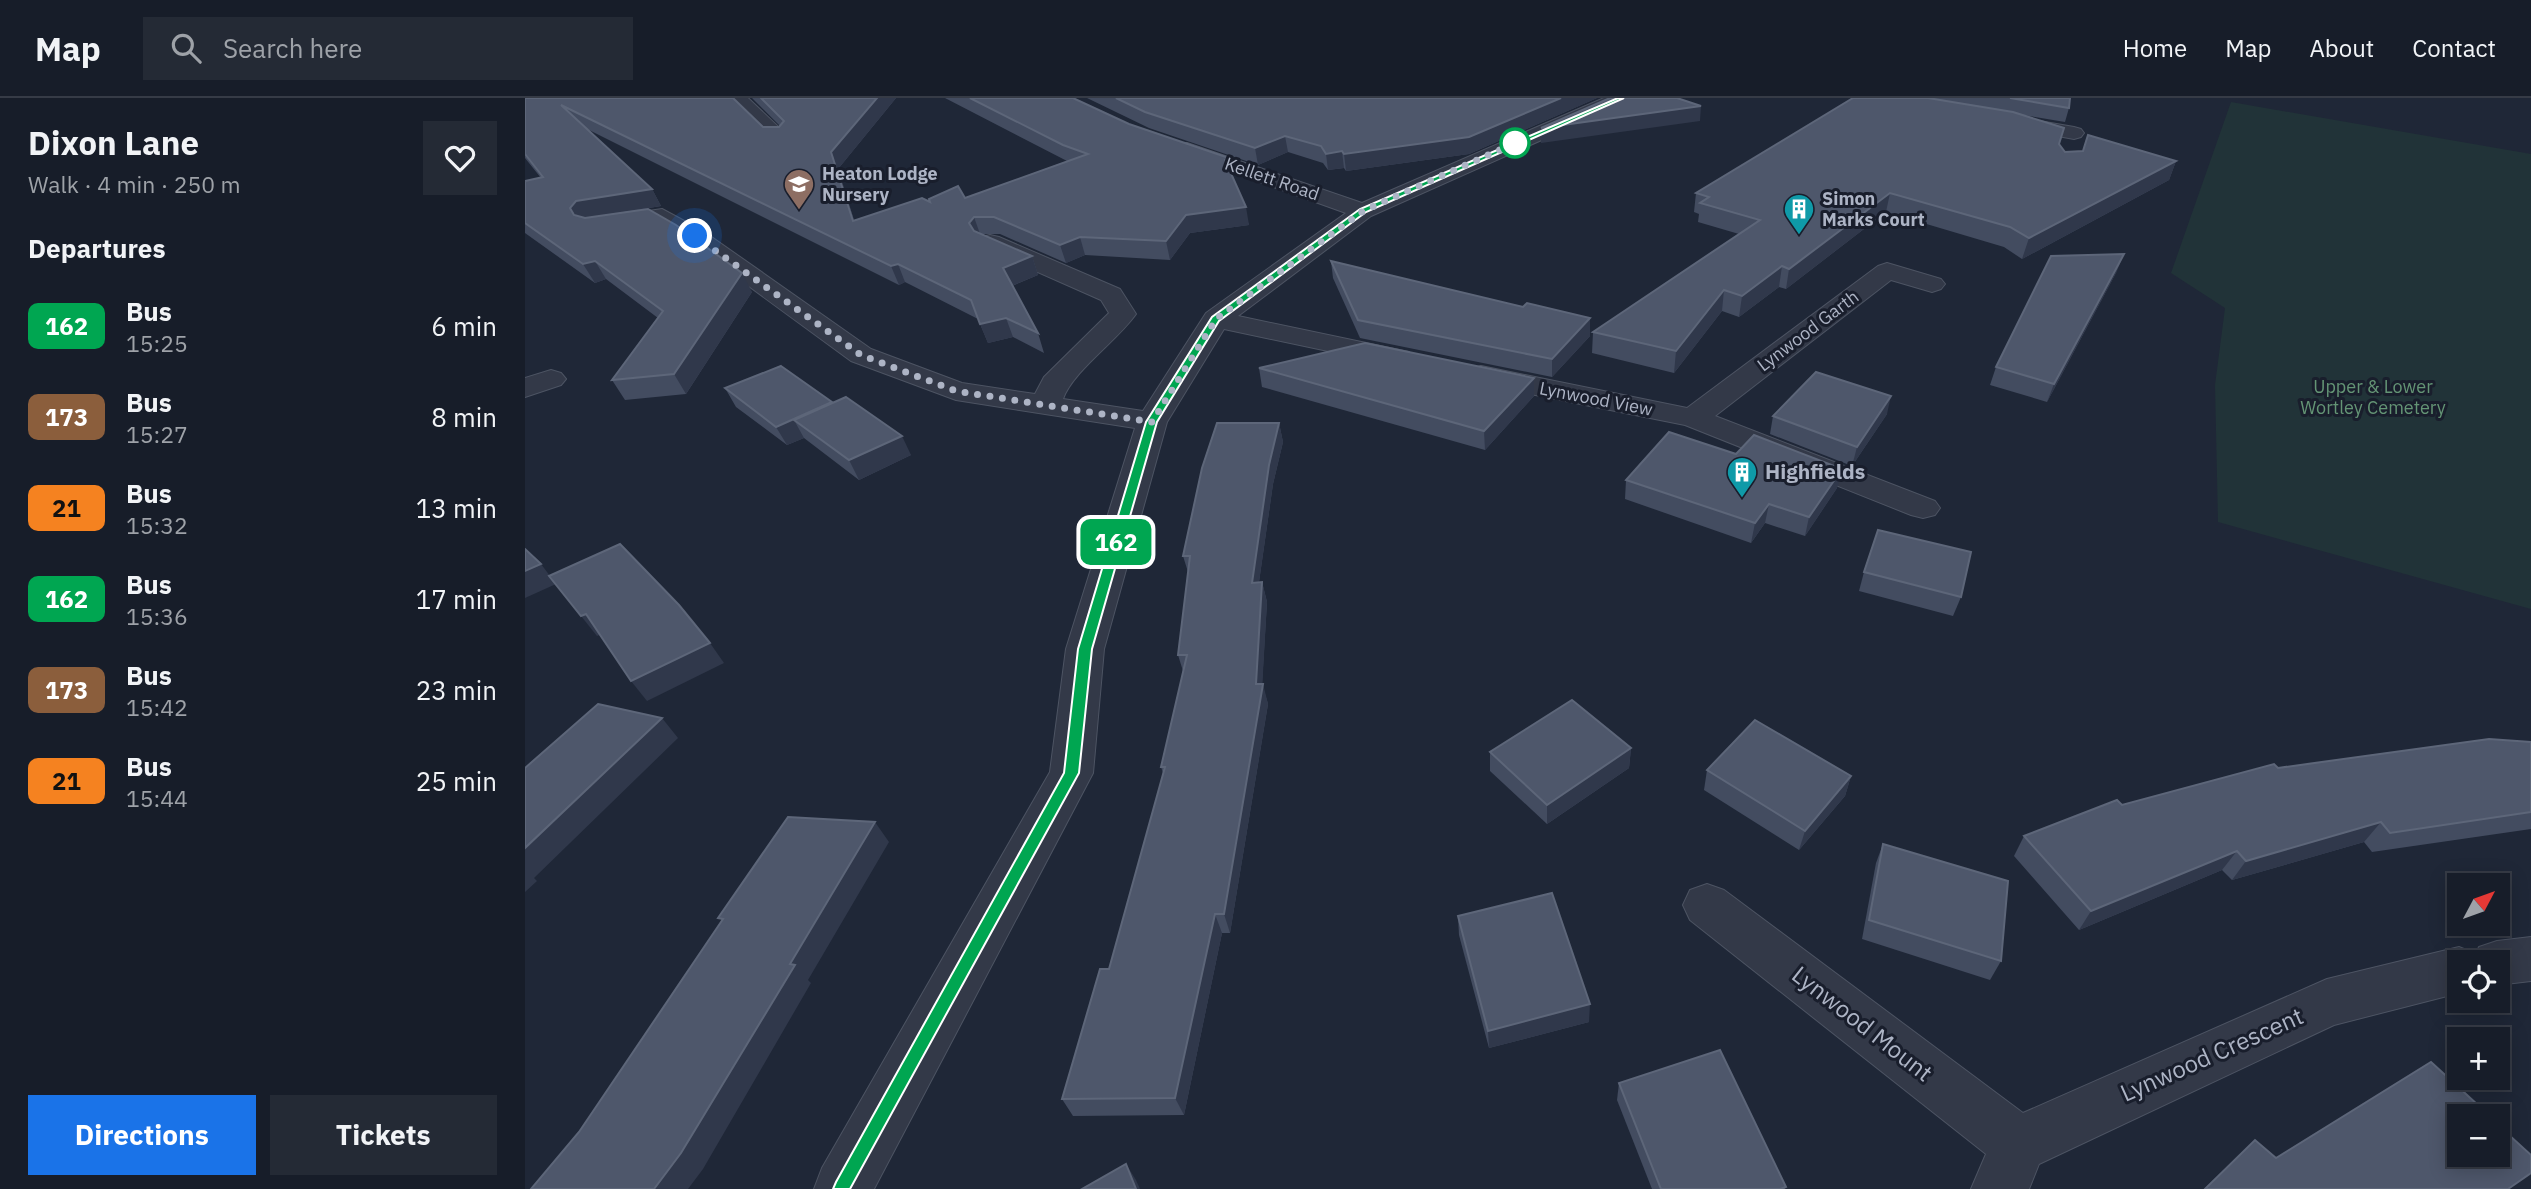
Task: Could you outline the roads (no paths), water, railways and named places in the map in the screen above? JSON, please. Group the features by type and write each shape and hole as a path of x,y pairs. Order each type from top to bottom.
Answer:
{"street":[{"path":"737,98 779,137"},
{"path":"843,1189 1071,773 1085,649 1152,422 1216,319 1363,211 1620,98"},
{"path":"1992,119 2072,143 2091,119"},
{"name":"Kellett Road","path":"1167,143 1363,211"},
{"path":"595,226 662,216 695,236 861,355 956,391 1152,422"},
{"path":"990,242 1111,295 1123,314 1099,341 1054,383 1046,405"},
{"name":"Lynwood Garth","path":"1693,418 1887,271 1931,284"},
{"name":"Lynwood View","path":"1216,319 1693,418 1923,508"},
{"name":"Lynwood Mount","path":"1707,905 2009,1166"},
{"path":"2510,961 2531,959"},
{"name":"Lynwood Crescent","path":"2009,1166 2327,1003 2447,973"}],"place":[{"name":"Heaton Lodge Nursery","path":"799,211"},
{"name":"Simon Marks Court","path":"1799,236"},
{"name":"Highfields","path":"1742,499"}],"park label":[{"name":"Upper & Lower Wortley Cemetery","path":"2373,397"}]}
